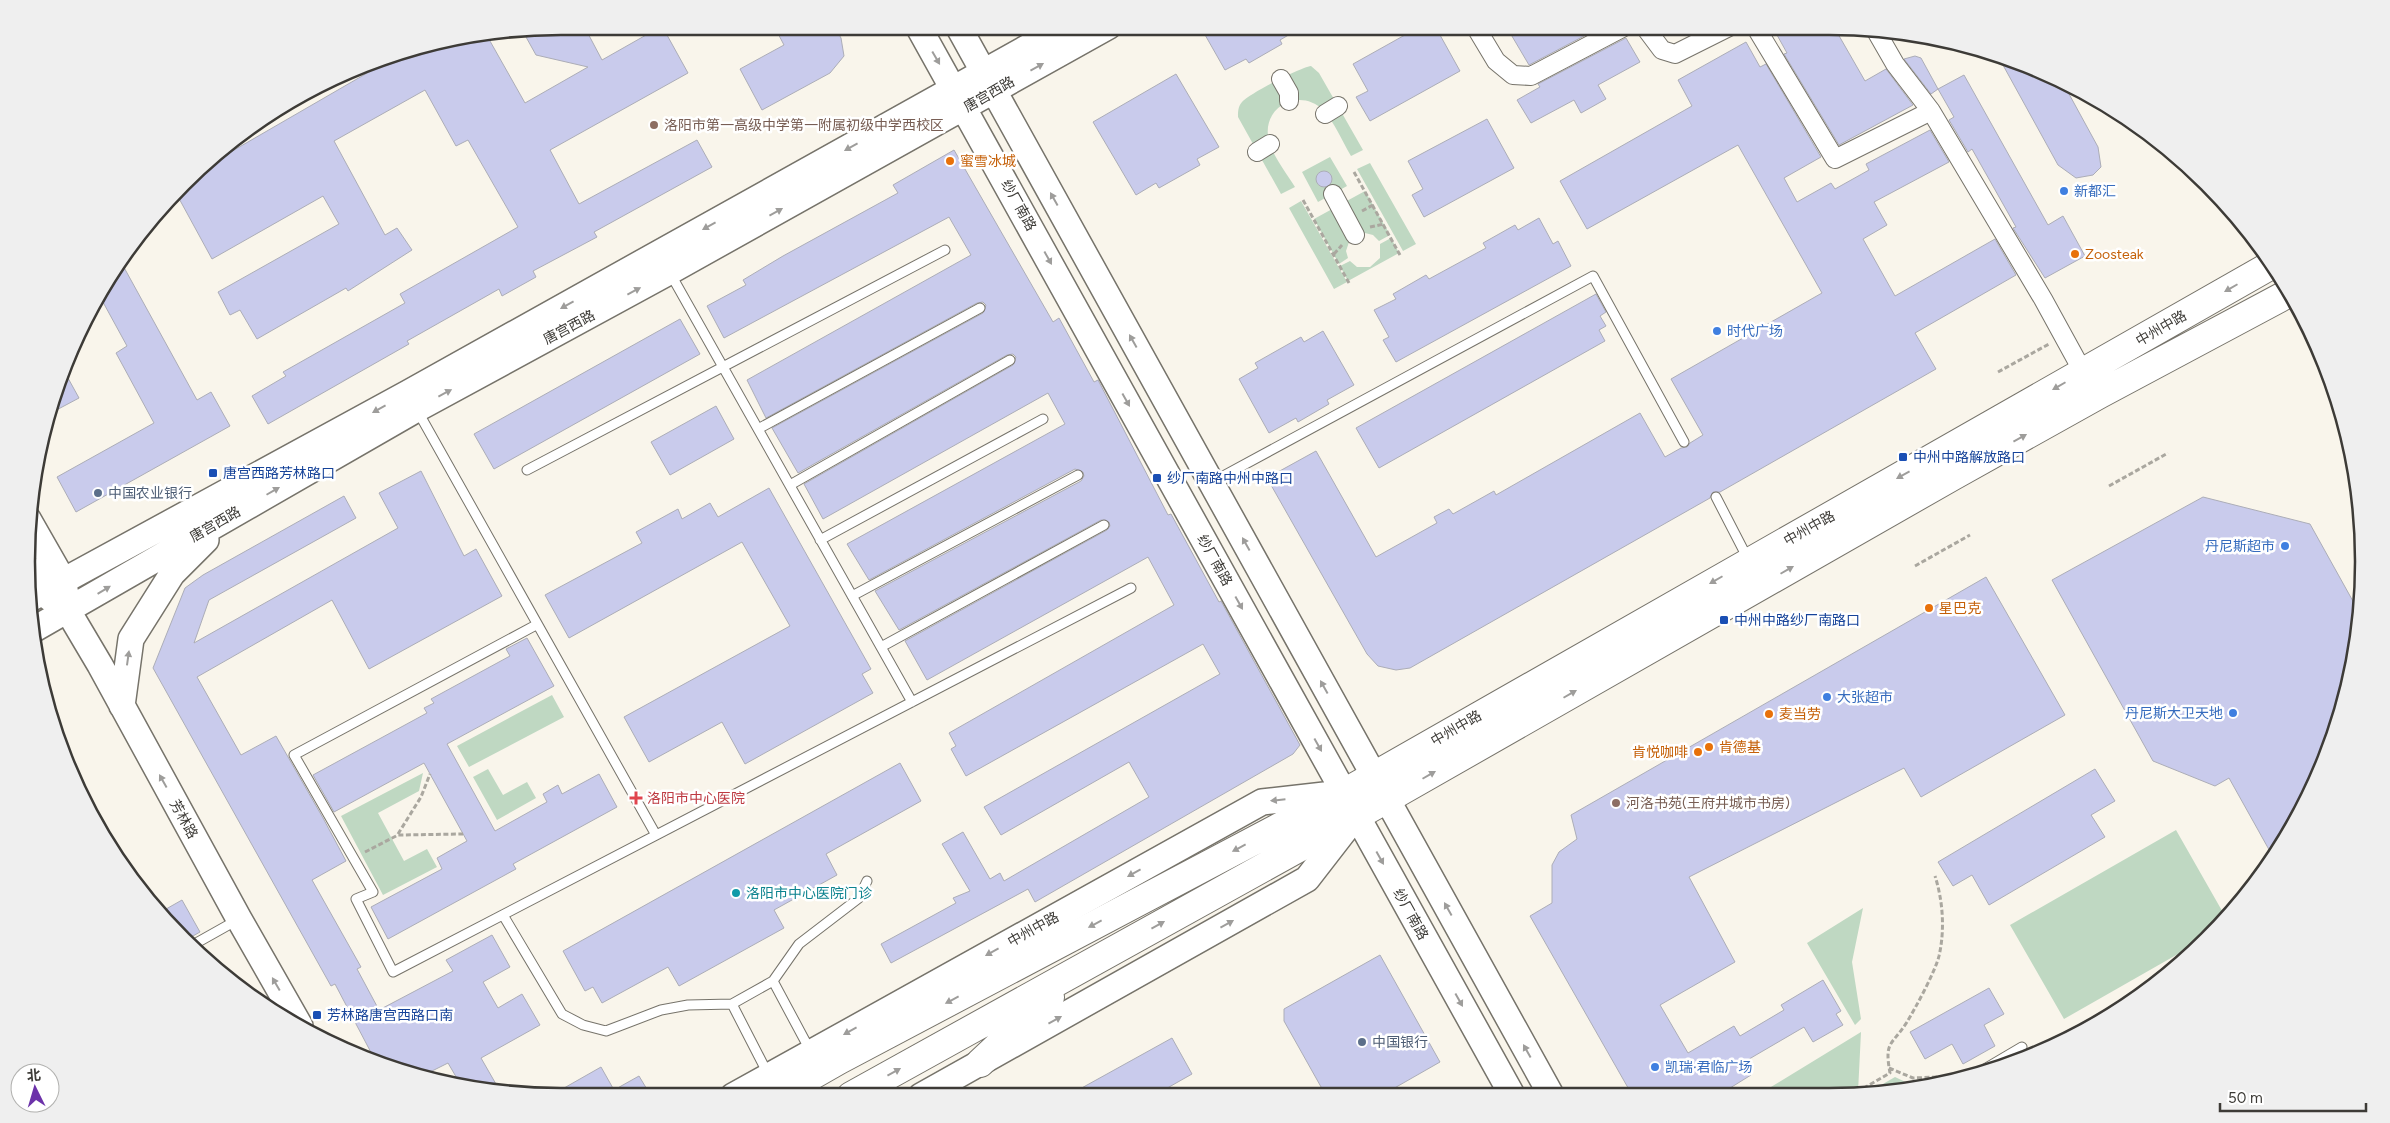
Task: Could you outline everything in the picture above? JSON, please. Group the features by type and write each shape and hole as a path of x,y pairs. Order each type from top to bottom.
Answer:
{"main road":[{"name":"纱厂南路","path":"923,35 1508,1088"},
{"path":"963,35 1547,1088"},
{"name":"唐宫西路","path":"989,82 1054,35"},
{"name":"唐宫西路","path":"36,596 412,401 989,82 1090,35"},
{"name":"中州中路","path":"935,1088 1307,879 1350,804 1374,775 2265,268"},
{"name":"中州中路","path":"772,1086 811,1052 1262,802 1350,804 1387,799 1944,480 2283,296"},
{"name":"唐宫西路","path":"40,626 231,515 412,401"},
{"path":"122,706 131,638 172,574 231,515"},
{"name":"芳林路","path":"36,533 64,582 68,611 293,1014"},
{"name":"芳林路","path":"36,596 68,611"},
{"name":"中州中路","path":"865,1088 1084,966 1350,804"},
{"name":"中州中路","path":"772,1086 839,1060 1350,804"},
{"path":"980,1063 1084,966"}],"street":[{"path":"1480,35 1496,61 1512,75 1531,76 1609,35"},
{"path":"1651,35 1662,50 1675,54 1713,35"},
{"path":"1760,35 1834,159 1931,111"},
{"path":"1880,38 1895,64 1931,111 2043,299 2084,372"},
{"path":"1281,79 1289,93 1289,102"},
{"path":"1333,194 1355,235"}],"lane":[{"path":"527,470 945,250"},
{"path":"664,263 912,702"},
{"path":"1211,483 1593,276 1684,442"},
{"path":"758,429 980,308"},
{"path":"790,484 1010,360"},
{"path":"412,401 536,625 656,835"},
{"path":"820,540 1043,419"},
{"path":"852,596 1078,475"},
{"path":"1716,497 1749,562"},
{"path":"881,646 1104,526"},
{"path":"536,625 294,755 373,892 356,899 393,972 1131,588"},
{"path":"503,915 562,1014 583,1025 606,1031 661,1010 688,1005 732,1004 773,981 799,944 859,898 867,881"},
{"path":"198,942 239,919"},
{"path":"773,981 811,1052"},
{"path":"732,1004 772,1086"},
{"path":"2002,1058 2022,1047"}],"path":[{"path":"1354,172 1400,255"},
{"path":"1303,200 1349,283"},
{"path":"1998,372 2050,344"},
{"path":"2110,486 2168,452"},
{"path":"1915,566 1970,535"},
{"path":"398,835 421,797 430,774"},
{"path":"354,858 398,835 463,834"},
{"path":"1866,1087 1890,1073 1886,1052 1906,1023 1939,957 1942,897 1935,876"},
{"path":"1889,1067 1912,1078 1935,1077"}],"green space":[{"path":"1311,66 1319,73 1363,150 1351,156 1331,121 1323,110 1314,104 1305,100 1295,100 1286,103 1278,108 1268,125 1269,142 1272,149 1295,187 1281,194 1238,117 1238,109 1242,102 1264,87"},
{"path":"1330,157 1347,186 1318,202 1302,172"},
{"path":"1370,163 1416,244 1403,251 1357,169"},
{"path":"1365,191 1390,235 1379,241 1373,235 1361,232 1350,239 1346,251 1348,258 1339,264 1314,219"},
{"path":"1301,201 1347,282 1334,289 1289,208"},
{"path":"1391,238 1399,253 1348,281 1340,266 1350,261 1357,267 1370,267 1380,258 1380,244"},
{"path":"552,695 564,717 469,767 457,746"},
{"path":"488,769 503,795 527,782 536,798 497,820 473,777"},
{"path":"423,773 419,791 378,813 404,861 427,849 437,867 383,895 341,816"},
{"path":"2176,830 2222,911 2181,952 2064,1019 2010,925"},
{"path":"1863,908 1852,962 1861,1019 1855,1025 1807,943"},
{"path":"1861,1032 1858,1087 1769,1088"},
{"path":"1895,1077 1905,1082 1897,1083 1881,1085"}],"building":[{"path":"589,35 602,60 646,35 667,35 688,73 550,150 579,204 697,140 712,167 594,232 597,237 533,271 536,277 502,296 499,289 407,341 409,344 268,424 252,396 286,376 283,372 405,303 400,294 518,227 468,140 456,146 425,90 334,141 385,235 397,228 412,250 348,291 346,288 257,339 240,310 230,315 218,292 339,224 323,196 212,259 179,199 232,151 371,71 392,63 459,45 490,40 525,103 588,67 536,55 526,37"},
{"path":"779,35 839,35 844,56 830,73 762,110 740,69 784,45"},
{"path":"1205,35 1289,35 1280,40 1282,44 1249,63 1246,59 1225,70"},
{"path":"1405,35 1440,35 1460,71 1370,121 1356,97 1368,91 1353,64"},
{"path":"1511,35 1586,35 1529,65"},
{"path":"1777,35 1839,35 1865,81 1886,69 1913,105 1839,145 1784,54 1787,53"},
{"path":"1626,38 1640,62 1598,85 1606,99 1581,113 1574,100 1531,123 1517,100 1540,87 1538,84"},
{"path":"1746,42 1760,67 1766,64 1821,157 1784,178 1797,202 1831,183 1835,189 1869,170 1866,164 1930,130 1949,162 1874,202 1887,225 1863,239 1895,296 1995,239 2016,275 1915,333 1936,369 1720,492 1713,492 1710,498 1410,668 1396,670 1378,666 1367,654 1267,478 1316,451 1376,557 1437,523 1434,517 1449,509 1453,514 1494,491 1496,495 1640,413 1665,457 1681,448 1687,447 1703,435 1671,379 1822,293 1738,145 1587,229 1560,181 1692,106 1678,80"},
{"path":"1915,56 1921,58 1938,89 1931,94 1904,59"},
{"path":"2003,65 2069,93 2098,147 2101,167 2093,175 2076,178 2058,165"},
{"path":"1176,74 1219,147 1197,159 1200,165 1159,188 1156,183 1136,195 1093,122"},
{"path":"1964,75 2048,225 2063,216 2085,256 2045,278 2013,228 2016,227 1972,149 1968,152 1949,120 1954,117 1938,89"},
{"path":"1487,119 1514,168 1424,217 1412,195 1423,189 1408,161"},
{"path":"954,150 1053,322 1059,318 1094,382 1098,380 1168,515 1171,514 1219,602 1221,601 1300,745 1293,754 1035,902 1028,889 891,963 881,944 956,903 953,898 970,891 942,844 963,832 990,879 1000,873 1004,881 1149,797 1129,762 1001,835 984,807 1220,674 1203,644 966,776 951,749 956,746 949,733 1174,605 1148,557 927,680 905,641 1107,530 1110,526 1109,522 1101,520 899,630 875,591 1081,481 1084,476 1083,472 1075,469 869,580 847,544 1065,424 1048,393 823,519 804,484 1013,365 1016,357 1013,354 1007,355 798,473 772,428 983,313 986,305 983,302 977,303 766,418 747,380 971,255 949,217 724,338 707,306 746,285 743,280 783,256 898,193 893,185"},
{"path":"1324,171 1330,173 1332,179 1330,185 1324,187 1318,185 1316,179 1318,173"},
{"path":"1539,218 1553,244 1558,241 1571,266 1396,362 1383,340 1389,337 1374,310 1396,299 1393,294 1426,275 1429,279 1486,248 1483,243 1515,225 1518,230"},
{"path":"124,268 197,400 211,392 230,426 76,512 57,477 154,423 116,353 127,346 103,303"},
{"path":"1596,294 1606,312 1600,316 1606,326 1599,330 1605,341 1379,468 1356,428"},
{"path":"680,319 700,354 494,469 474,434"},
{"path":"1323,331 1354,385 1327,400 1329,404 1298,422 1296,418 1269,433 1239,379 1258,368 1255,363 1301,337 1304,342"},
{"path":"68,378 79,398 58,409"},
{"path":"716,406 734,439 670,475 651,442"},
{"path":"421,471 464,556 476,549 502,596 369,669 332,600 197,677 241,755 276,736 323,818 346,861 312,880 361,967 357,969 379,1010 453,971 446,960 492,935 510,967 483,982 498,1008 522,994 540,1025 481,1058 496,1083 456,1077 448,1063 431,1071 371,1052 335,984 331,986 153,668 185,588 203,575 344,496 356,518 209,600 194,643 398,528 379,493"},
{"path":"769,488 871,669 862,674 873,693 745,764 722,722 649,762 624,717 790,626 742,542 569,638 545,595 642,543 636,532 678,509 682,519 710,503 718,517"},
{"name":"丹尼斯大卫天地","path":"2203,497 2310,524 2353,602 2350,630 2345,664 2327,731 2301,794 2269,849 2229,778 2215,786 2153,761 2052,580"},
{"path":"1986,577 2065,715 1921,797 1904,768 1689,877 1735,962 1660,1005 1688,1053 1734,1026 1740,1036 1784,1010 1781,1005 1823,980 1841,1011 1836,1014 1843,1025 1813,1042 1804,1027 1744,1062 1751,1075 1730,1088 1628,1088 1530,916 1552,903 1552,865 1559,852 1577,839 1571,815"},
{"path":"527,638 554,686 447,744 495,831 547,802 543,794 558,785 562,794 599,774 617,807 513,864 516,869 388,939 371,907 442,869 437,858 467,841 424,763 334,812 313,775 427,713 424,708 434,703 431,699 510,656 506,649"},
{"name":"洛阳市中心医院门诊","path":"900,763 921,801 826,854 837,875 774,910 784,928 679,986 668,967 602,1003 593,987 585,991 563,951"},
{"path":"2095,769 2115,801 2091,815 2105,837 1989,905 1972,875 1953,886 1938,862"},
{"path":"182,900 200,932 192,937 166,909"},
{"name":"中国银行","path":"1380,955 1440,1062 1394,1088 1322,1088 1284,1021 1284,1009"},
{"path":"1989,988 2004,1014 1984,1025 1995,1046 1963,1064 1952,1044 1925,1059 1910,1032"},
{"path":"1172,1038 1192,1074 1167,1088 1082,1088"},
{"path":"601,1067 613,1088 564,1088"},
{"path":"639,1076 646,1088 618,1088"}],"place":[{"name":"洛阳市第一高级中学第一附属初级中学西校区","path":"654,125"},
{"name":"蜜雪冰城","path":"950,161"},
{"name":"新都汇","path":"2064,191"},
{"name":"Zoosteak","path":"2075,254"},
{"name":"时代广场","path":"1717,331"},
{"name":"中州中路解放路口","path":"1903,457"},
{"name":"唐宫西路芳林路口","path":"213,473"},
{"name":"纱厂南路中州中路口","path":"1157,478"},
{"name":"中国农业银行","path":"98,493"},
{"name":"丹尼斯超市","path":"2285,546"},
{"name":"星巴克","path":"1929,608"},
{"name":"中州中路纱厂南路口","path":"1724,620"},
{"name":"大张超市","path":"1827,697"},
{"name":"丹尼斯大卫天地","path":"2233,713"},
{"name":"麦当劳","path":"1769,714"},
{"name":"肯德基","path":"1709,747"},
{"name":"肯悦咖啡","path":"1698,752"},
{"name":"洛阳市中心医院","path":"636,798"},
{"name":"河洛书苑(王府井城市书房)","path":"1616,803"},
{"name":"洛阳市中心医院门诊","path":"736,893"},
{"name":"芳林路唐宫西路口南","path":"317,1015"},
{"name":"中国银行","path":"1362,1042"},
{"name":"凯瑞·君临广场","path":"1655,1067"}]}
